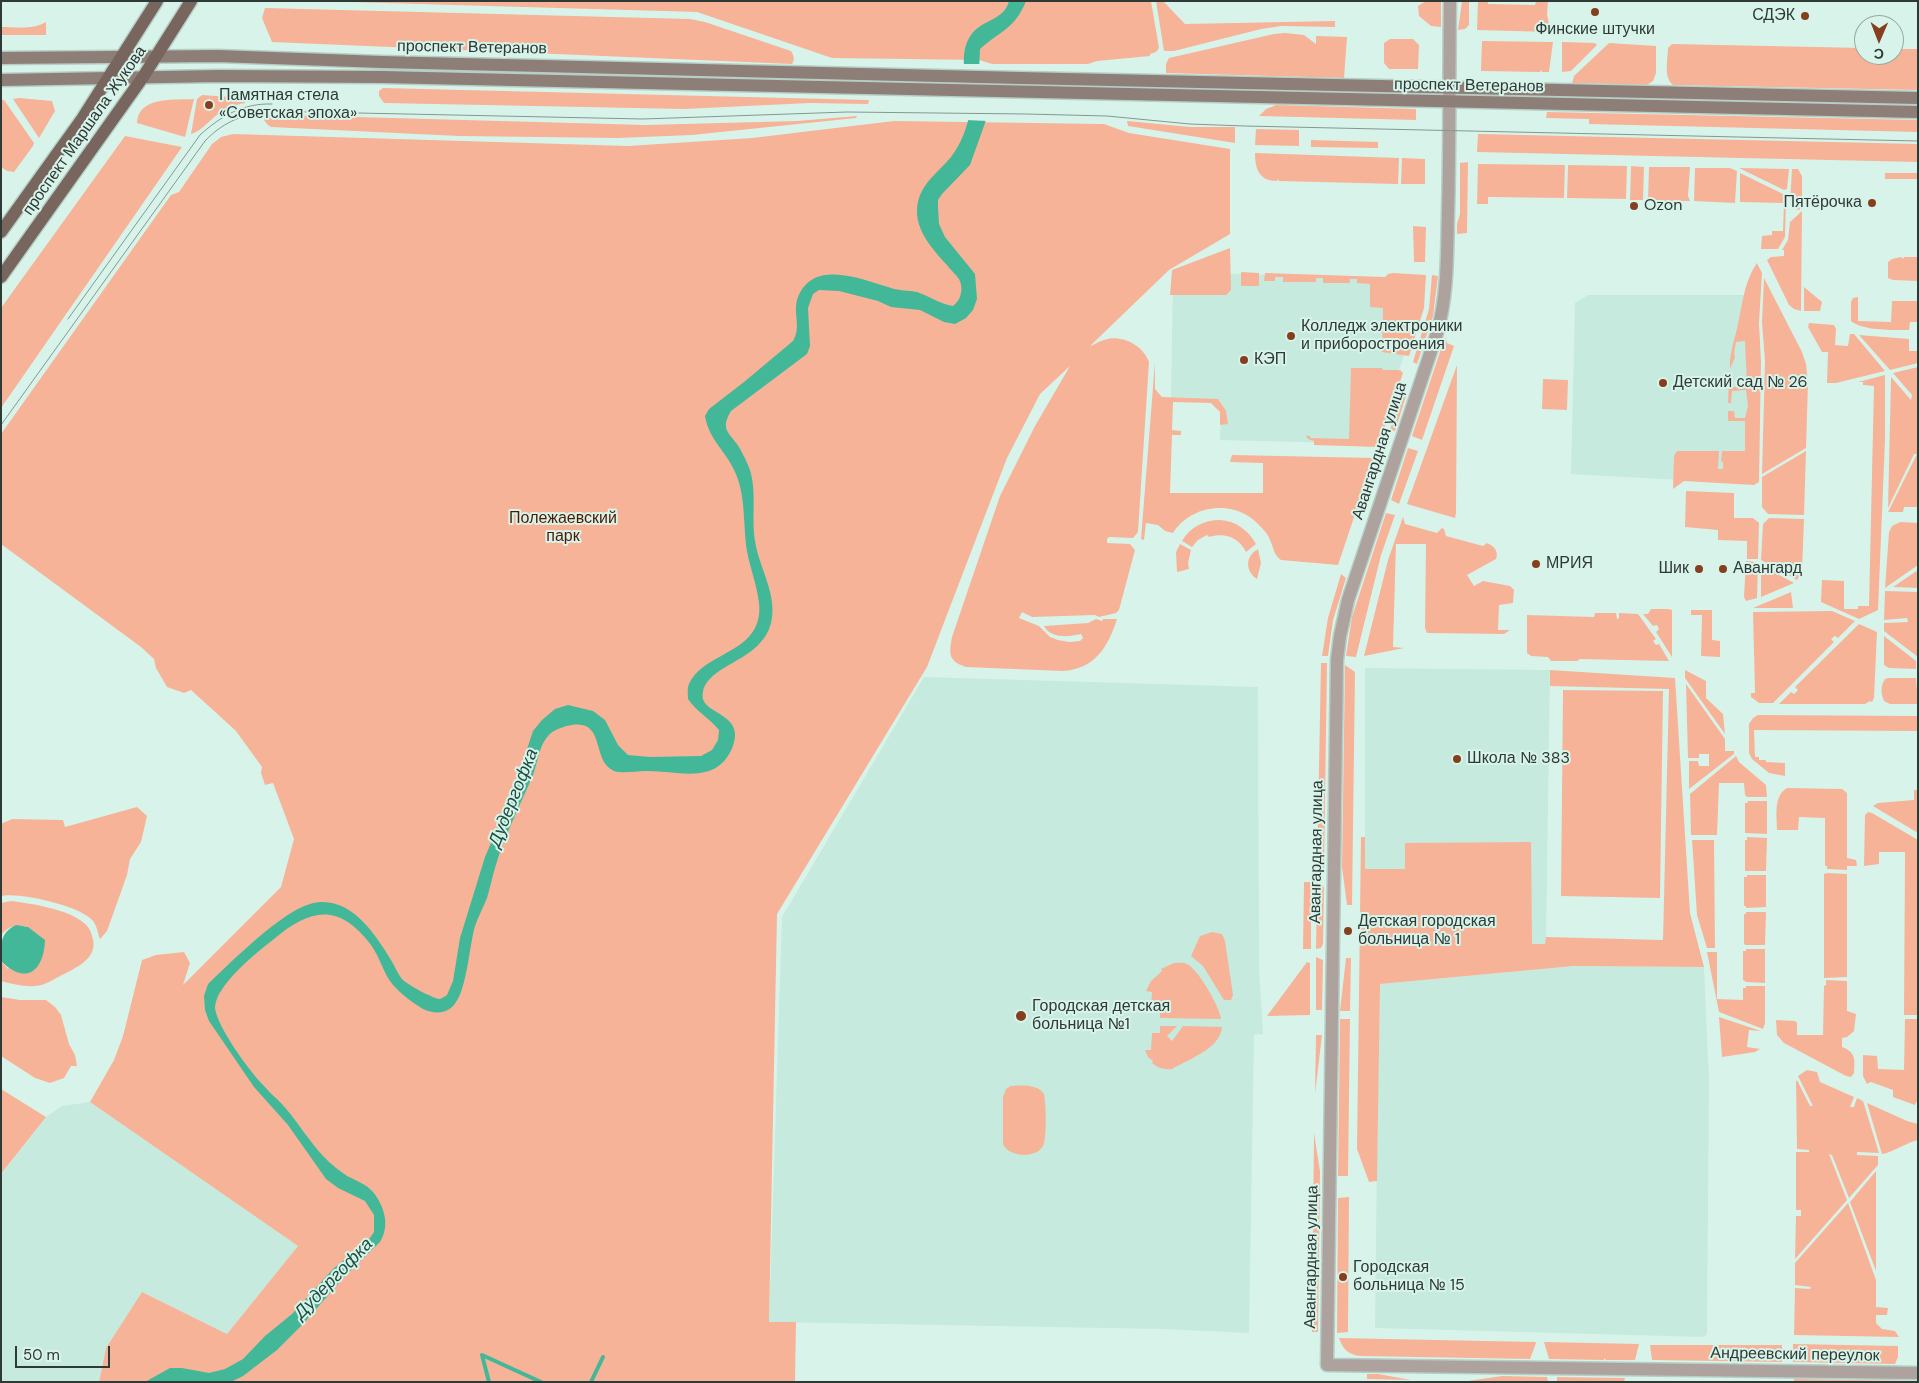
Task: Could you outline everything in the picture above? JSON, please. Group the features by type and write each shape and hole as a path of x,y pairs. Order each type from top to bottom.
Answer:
{"main road":[{"name":"проспект Маршала Жукова","path":"1,232 82,119 157,1"},
{"name":"проспект Маршала Жукова","path":"1,277 158,56 191,1"},
{"name":"проспект Ветеранов","path":"1,58 218,56 943,83 1020,92 1918,112"},
{"name":"проспект Ветеранов","path":"1,80 143,77 382,77 943,83 1020,78 1918,98"}],"street":[{"name":"Авангардная улица","path":"1450,1 1450,130 1446,268 1442,312 1437,333 1348,600 1336,660 1327,1365 1672,1376"},
{"name":"Андреевский переулок","path":"1672,1376 1918,1372"}],"shaded area":[{"name":"Колледж электроники и приборостроения","path":"1173,272 1420,279 1420,308 1374,444 1220,440 1221,411 1212,402 1171,400"},
{"name":"Детский сад № 26","path":"1588,295 1755,295 1752,484 1571,474 1575,303"},
{"name":"Школа № 383","path":"1365,668 1550,670 1546,944 1363,941"},
{"name":"Городская детская больница №1","path":"924,677 1258,687 1259,967 1263,1034 1254,1035 1249,1333 1163,1329 769,1322 782,917"},
{"path":"1575,966 1704,967 1709,1079 1707,1334 1704,1337 1375,1328 1379,984"},
{"path":"90,1102 298,1246 227,1334 142,1292 106,1348 99,1382 1,1382 1,1175 46,1117 62,1106"}],"green space":[{"path":"316,1 1151,1 1159,48 1150,56 1097,61 1088,64 992,64 979,60 832,58 697,12"},
{"path":"1156,1 1163,1 1185,24 1335,21 1335,27 1281,26 1261,29 1174,51 1164,51"},
{"path":"1426,1 1441,1 1441,27 1431,26 1419,16 1418,6"},
{"path":"1462,1 1469,1 1469,25 1465,29 1458,30"},
{"path":"1478,1 1488,1 1488,4 1535,5 1536,1 1548,1 1547,15 1551,32 1477,30"},
{"path":"265,8 690,19 705,22 791,51 794,59 792,64 272,42 262,18"},
{"path":"46,22 46,35 1,35 1,27 30,27"},
{"path":"1285,33 1304,35 1316,44 1316,36 1347,37 1344,78 1166,73 1166,64 1169,58"},
{"path":"1390,39 1413,39 1419,45 1418,69 1389,69 1384,63 1384,43"},
{"path":"1482,41 1553,42 1549,72 1542,72 1541,70 1540,72 1481,71"},
{"path":"1562,42 1595,43 1597,45 1571,71 1562,72"},
{"path":"1609,43 1656,46 1656,73 1653,81 1647,85 1572,83 1574,76"},
{"path":"1672,44 1854,48 1854,65 1904,65 1904,49 1918,49 1918,90 1673,85 1668,77 1668,48"},
{"path":"383,88 869,100 868,104 810,103 684,109 384,103 379,96 379,91"},
{"path":"202,95 245,98 245,103 224,110 191,134 197,99"},
{"path":"13,99 52,101 55,111 39,138"},
{"path":"194,99 185,137 137,123 139,114 150,104 159,101"},
{"path":"1,100 4,100 34,143 14,172 7,171 1,167"},
{"path":"1276,105 1416,109 1416,120 1259,116 1266,109"},
{"path":"1547,112 1918,120 1918,132 1589,124 1589,119 1546,118"},
{"path":"266,116 645,125 797,121 857,116 856,118 692,135 618,138 459,136 271,127 264,120"},
{"name":"Полежаевский парк","path":"894,121 1104,124 1129,133 1230,149 1230,234 1169,270 1090,346 1111,339 1124,340 1137,346 1149,362 1138,532 1133,538 1109,537 1107,539 1107,543 1130,544 1135,550 1119,610 1116,613 1099,617 1095,615 1032,617 1022,612 1019,618 1039,626 1050,637 1069,642 1080,641 1083,638 1081,634 1071,636 1056,635 1044,626 1088,623 1096,619 1102,621 1103,619 1117,619 1109,639 1099,655 1084,666 1063,671 966,667 956,662 950,652 952,637 1000,496 1035,426 1070,366 1040,394 1007,458 927,667 777,914 769,1322 796,1322 795,1382 99,1382 106,1348 142,1292 227,1334 298,1246 90,1102 114,1060 123,1036 142,960 156,955 184,952 190,963 183,985 281,887 294,839 273,783 265,785 261,773 262,767 236,731 191,690 184,693 167,687 156,668 154,659 141,647 1,544 1,434 171,195 179,192 212,144 221,137 233,134 628,146 752,138"},
{"path":"1127,121 1190,127 1235,127 1235,143 1128,126"},
{"path":"1256,129 1299,130 1299,146 1255,145"},
{"path":"1478,134 1918,144 1918,162 1477,152"},
{"path":"125,136 182,147 1,408 1,308"},
{"path":"1311,140 1378,142 1378,148 1311,147"},
{"path":"1255,153 1399,158 1398,184 1279,181 1278,179 1277,181 1266,179 1257,169"},
{"path":"1402,158 1425,159 1425,184 1401,184"},
{"path":"1468,162 1467,233 1457,234 1460,214 1460,163"},
{"path":"1478,164 1565,165 1564,198 1488,197 1488,204 1477,204"},
{"path":"1568,165 1627,166 1626,199 1567,198"},
{"path":"1631,166 1644,167 1643,200 1630,200"},
{"path":"1649,167 1690,167 1688,196 1690,201 1648,201"},
{"path":"1695,168 1730,168 1737,171 1735,203 1694,201"},
{"path":"1739,168 1789,169 1787,189 1784,190"},
{"path":"1792,169 1798,169 1802,176 1802,207 1799,210 1793,208 1790,203"},
{"path":"1740,173 1783,194 1786,198 1785,237 1778,249 1761,249 1762,236 1772,235 1772,231 1783,231 1784,203 1740,202"},
{"path":"1885,173 1918,173 1918,179 1885,179"},
{"path":"1802,211 1801,311 1789,305 1767,260 1771,257 1784,256 1784,250 1782,250 1788,240 1790,222"},
{"path":"1413,226 1426,227 1425,262 1414,262"},
{"path":"1230,248 1231,290 1226,295 1170,295 1172,270"},
{"path":"1901,257 1903,259 1904,257 1918,257 1918,281 1888,278 1888,262"},
{"path":"1757,263 1762,273 1759,323 1761,362 1759,482 1754,485 1684,481 1673,489 1674,456 1677,451 1719,451 1718,469 1723,469 1723,462 1721,461 1722,451 1745,451 1745,421 1728,421 1728,411 1734,411 1735,418 1745,418 1748,406 1746,390 1732,391 1731,403 1728,403 1729,377 1733,377 1733,387 1747,386 1745,341 1736,342 1735,357 1730,369 1730,362 1745,290"},
{"path":"1241,272 1259,273 1259,286 1241,286"},
{"path":"1265,273 1385,277 1393,273 1426,275 1424,308 1409,356 1382,352 1383,308 1370,307 1370,284 1357,283 1357,279 1350,279 1350,283 1323,283 1323,278 1316,278 1316,282 1283,282 1283,277 1275,277 1275,281 1264,281"},
{"path":"1432,275 1438,276 1433,316 1417,364 1413,362 1429,309"},
{"path":"1764,278 1802,352 1806,364 1808,383 1806,448 1762,474 1765,361 1762,323"},
{"path":"1804,287 1822,302 1820,311 1804,311"},
{"path":"1858,297 1858,321 1891,322 1892,301 1918,301 1918,322 1910,322 1909,330 1863,327 1851,321 1851,302 1853,298"},
{"path":"1809,323 1834,325 1836,329 1835,345 1848,346 1850,334 1854,334 1885,371 1836,383 1827,383 1828,352 1822,352 1808,327"},
{"path":"1859,335 1909,339 1909,351 1918,351 1918,363 1890,370"},
{"path":"1445,337 1447,343 1454,346 1422,440 1412,436"},
{"path":"1155,362 1155,389 1162,397 1218,399 1226,411 1228,424 1220,425 1220,412 1211,403 1173,402 1172,430 1181,431 1181,435 1172,435 1170,493 1263,493 1263,463 1230,462 1232,455 1374,458 1338,565 1281,560 1275,553 1268,536 1258,524 1238,511 1226,508 1214,508 1191,516 1181,523 1173,533 1165,531 1158,525 1146,523 1144,540 1141,539"},
{"path":"1457,365 1456,513 1455,518 1407,504"},
{"path":"1918,367 1918,507 1904,507 1903,512 1888,512 1917,454 1914,454 1888,508 1891,377 1911,400 1912,395 1893,373"},
{"path":"1351,368 1382,368 1383,370 1400,370 1403,373 1378,447 1314,445 1314,441 1306,436 1310,436 1310,438 1349,439"},
{"path":"1885,375 1885,440 1878,610 1859,619 1821,602 1822,580 1844,581 1844,609 1858,609 1858,606 1869,606 1874,386 1863,385 1863,382 1858,382"},
{"path":"1543,379 1568,380 1567,410 1542,409"},
{"path":"1403,391 1407,393 1395,431 1390,430"},
{"path":"1408,448 1418,451 1399,504 1391,500"},
{"path":"1806,451 1804,515 1768,514 1762,507 1762,477"},
{"path":"1686,491 1734,493 1734,518 1753,518 1759,523 1758,559 1747,559 1747,541 1718,540 1718,530 1685,527"},
{"path":"1386,513 1395,515 1381,555 1356,657 1346,656 1352,617"},
{"path":"1403,517 1405,524 1437,533 1442,528 1446,536 1483,546 1487,543 1494,547 1497,554 1496,559 1467,575 1474,586 1483,581 1510,586 1514,590 1513,603 1499,605 1498,630 1510,630 1504,634 1427,633 1425,628 1426,544 1396,544 1393,647 1404,648 1364,656 1388,560"},
{"path":"1769,518 1804,519 1802,571 1797,580 1761,560 1763,524"},
{"path":"1220,520 1231,522 1241,527 1256,544 1246,552 1235,539 1220,535 1209,537 1207,535 1198,540 1192,547 1182,541 1198,525 1208,521"},
{"path":"1900,522 1918,523 1918,565 1885,588 1889,532 1892,526"},
{"path":"1180,544 1191,550 1188,563 1189,569 1177,572 1176,552"},
{"path":"1258,549 1261,563 1257,579 1250,572 1248,564 1251,556"},
{"path":"1746,561 1755,562 1758,565 1757,598 1746,601 1744,597"},
{"path":"1761,565 1794,583 1761,597"},
{"path":"1918,570 1918,588 1893,587"},
{"path":"1341,574 1346,578 1333,620 1328,656 1322,656 1328,618"},
{"path":"1885,591 1918,592 1918,657 1884,631 1884,623 1908,622 1907,618 1884,620"},
{"path":"1791,592 1793,608 1753,608"},
{"path":"1651,609 1672,610 1672,657 1656,632 1659,629 1657,625 1653,626 1643,614 1648,614"},
{"path":"1691,610 1712,610 1712,640 1720,641 1720,657 1701,656 1702,615 1691,615"},
{"path":"1832,611 1855,621 1838,638 1835,636 1831,639 1834,642 1773,703 1759,703 1751,697 1751,693 1755,693 1753,612"},
{"path":"1595,613 1616,613 1617,619 1619,618 1619,613 1638,614 1656,639 1653,641 1656,645 1659,644 1669,661 1580,659 1577,661 1551,661 1548,657 1531,656 1527,653 1527,615 1594,617"},
{"path":"1859,624 1877,632 1874,698 1872,702 1870,701 1865,704 1779,704 1791,692 1794,694 1798,690 1795,687"},
{"path":"1884,636 1916,661 1916,669 1889,668 1884,665"},
{"path":"1321,663 1327,663 1324,867 1323,872 1317,873"},
{"path":"1345,665 1355,672 1352,905 1347,905 1342,867"},
{"path":"1550,670 1675,678 1690,913 1704,967 1574,966 1380,984 1377,1181 1369,1182 1357,1149 1361,837 1365,837 1365,869 1405,869 1405,843 1531,842 1532,944 1545,944 1546,937 1663,940 1669,689 1550,686"},
{"path":"1685,670 1706,681 1706,698 1723,714 1725,734 1685,678"},
{"path":"1889,678 1916,678 1918,704 1890,704 1884,701 1882,693 1883,682"},
{"path":"1686,684 1725,739 1725,751 1734,751 1734,754 1689,789 1689,761 1698,761 1699,766 1709,766 1709,754 1699,754 1699,758 1688,758"},
{"path":"1563,690 1663,691 1660,898 1561,896"},
{"path":"1758,715 1918,716 1918,731 1754,730 1755,757 1759,757 1759,760 1766,760 1766,762 1785,763 1785,776 1769,773 1752,759 1749,753 1749,724"},
{"path":"1736,756 1739,762 1766,785 1767,797 1747,797 1745,795 1744,783 1719,783 1717,835 1691,835 1690,794"},
{"path":"1787,788 1842,789 1847,793 1847,858 1856,860 1857,866 1847,866 1847,870 1827,869 1827,866 1825,866 1825,818 1799,817 1798,830 1777,830 1776,813 1778,801"},
{"path":"1914,790 1917,790 1918,833 1873,806 1878,803 1914,800"},
{"path":"1748,801 1767,801 1767,834 1745,833 1745,803"},
{"path":"137,807 147,816 141,842 130,859 127,875 107,931 100,939 93,921 76,910 35,898 10,895 1,896 1,824 12,819 63,820 65,827"},
{"path":"1868,812 1918,840 1918,1015 1904,1015 1905,852 1879,852 1879,864 1864,866 1865,815"},
{"path":"1747,837 1767,838 1766,871 1745,871 1745,840 1747,840"},
{"path":"1692,840 1714,840 1715,948 1707,948 1697,915"},
{"path":"1824,874 1847,874 1847,977 1824,978"},
{"path":"1747,875 1766,875 1766,907 1746,908 1744,906 1744,877 1747,877"},
{"path":"1304,882 1311,882 1311,949 1303,949"},
{"path":"1317,882 1322,884 1324,888 1323,944 1321,948 1316,949"},
{"path":"11,901 50,908 77,918 87,926 92,934 94,944 90,956 79,966 41,985 22,986 1,981 1,961 8,969 28,927 13,926 1,935 1,903"},
{"path":"1746,912 1766,912 1765,945 1744,944 1744,914"},
{"path":"1212,932 1222,934 1225,941 1233,995 1231,1000 1224,1000 1203,966 1191,956 1200,936"},
{"path":"1746,949 1765,949 1765,983 1746,982 1743,980 1743,951 1746,951"},
{"path":"1707,952 1717,952 1717,999 1743,1000 1743,988 1746,988 1746,986 1765,986 1765,1023 1763,1029 1719,1012"},
{"path":"1316,957 1323,960 1322,1010 1316,1010"},
{"path":"1346,958 1351,958 1350,1011 1340,1011"},
{"path":"1307,962 1310,963 1310,1015 1267,1016"},
{"path":"1174,963 1187,964 1192,967 1213,998 1221,1019 1160,1018 1160,1009 1151,1008 1152,992 1146,991 1151,981 1162,971 1161,969"},
{"path":"1826,980 1847,981 1847,1011 1856,1014 1854,1031 1847,1037 1842,1038 1842,1047 1850,1051 1854,1057 1854,1073 1851,1077 1784,1043 1777,1035 1776,1020 1795,1021 1797,1023 1797,1035 1823,1035 1824,986 1826,985"},
{"path":"1,997 20,1000 46,1000 55,1007 61,1015 77,1066 71,1066 64,1078 50,1083 35,1078 1,1056"},
{"path":"1719,1017 1761,1031 1749,1030 1747,1047 1760,1049 1755,1052 1722,1057"},
{"path":"1340,1019 1350,1019 1348,1176 1338,1176"},
{"path":"1905,1019 1918,1019 1917,1101 1915,1105 1893,1097 1893,1090 1871,1082 1867,1084 1863,1076 1863,1055 1877,1056 1878,1069 1904,1070"},
{"path":"1160,1026 1177,1026 1167,1036 1172,1041 1183,1026 1222,1027 1216,1041 1203,1053 1169,1069 1161,1068 1152,1063 1153,1061 1148,1057 1145,1050 1151,1050 1152,1033 1160,1033"},
{"path":"1316,1035 1322,1035 1315,1094"},
{"path":"1807,1070 1817,1072 1820,1082 1854,1097 1850,1107 1854,1107 1857,1098 1863,1101 1879,1153 1857,1152 1857,1155 1878,1156 1878,1165 1849,1198 1832,1155 1829,1154 1847,1200 1795,1259 1796,1216 1801,1216 1801,1210 1796,1210 1796,1152 1809,1152 1809,1150 1797,1149 1796,1082 1797,1080 1810,1106 1813,1106 1798,1076"},
{"path":"1025,1085 1034,1087 1044,1094 1046,1121 1044,1142 1039,1150 1029,1155 1010,1152 1003,1144 1003,1097 1006,1089 1011,1086"},
{"path":"1,1089 46,1117 1,1174"},
{"path":"1867,1103 1918,1124 1918,1140 1882,1154"},
{"path":"1314,1133 1320,1171 1318,1332 1312,1332"},
{"path":"1876,1171 1876,1271 1850,1202"},
{"path":"1349,1197 1348,1332 1337,1333 1338,1198"},
{"path":"1848,1203 1876,1280 1876,1307 1888,1308 1887,1315 1876,1315 1876,1323 1882,1329 1895,1331 1899,1337 1794,1335 1795,1288 1810,1289 1811,1287 1795,1285 1795,1263"},
{"path":"1339,1338 1536,1343 1530,1359 1361,1356 1347,1351 1342,1346"},
{"path":"1544,1342 1639,1344 1635,1360 1606,1360 1604,1358 1604,1360 1549,1359"},
{"path":"1793,1344 1898,1346 1898,1357 1895,1364 1793,1362"},
{"path":"1650,1345 1782,1345 1782,1362 1652,1360"},
{"path":"1367,1374 1378,1374 1411,1380 1367,1379"},
{"path":"1502,1376 1547,1377 1548,1381 1468,1381"},
{"path":"1557,1377 1625,1378 1624,1382 1557,1382"},
{"path":"1794,1379 1918,1381 1918,1382 1794,1382"}],"water":[{"name":"Дудергофка","path":"1009,1 1026,1 1012,24 980,49 979,71 987,115 985,123 970,165 938,200 939,224 945,237 975,274 977,299 973,310 966,318 955,324 944,322 920,310 891,307 878,301 839,291 819,290 813,294 808,308 810,346 807,354 731,411 726,422 726,429 741,451 751,474 754,493 755,541 770,592 772,613 771,623 765,636 757,646 715,674 707,682 703,692 703,699 707,705 728,720 733,726 735,735 733,746 726,759 717,767 707,772 695,774 657,771 618,772 607,766 590,729 583,725 572,725 551,733 541,747 533,775 499,856 487,898 475,926 461,992 457,1001 446,1011 438,1013 427,1011 403,995 390,980 371,945 359,931 348,922 336,916 313,916 300,921 274,939 237,971 224,986 215,1004 217,1016 228,1037 251,1071 286,1109 322,1155 342,1173 373,1192 383,1210 385,1230 380,1242 345,1276 303,1324 277,1350 243,1376 231,1382 145,1382 170,1368 182,1368 209,1373 225,1369 243,1359 265,1336 292,1314 333,1269 370,1238 374,1232 374,1215 365,1201 338,1188 326,1179 288,1125 254,1087 209,1021 205,1010 204,996 208,984 257,939 285,917 310,904 324,902 336,904 358,917 377,938 403,980 427,994 441,999 447,995 453,981 460,938 485,857 514,789 533,731 542,720 555,709 568,705 593,711 605,720 618,745 628,755 650,757 701,756 712,750 718,740 719,730 688,699 688,686 695,675 703,668 749,637 758,619 759,603 747,551 743,501 739,481 710,432 705,416 709,409 793,341 797,330 796,303 798,297 805,285 815,278 827,275 853,277 894,289 917,292 948,305 953,306 958,301 961,294 961,283 931,247 922,233 917,218 918,201 929,180 955,152 967,124 970,107 964,56 967,42 976,30 998,16 1006,8"},
{"path":"16,925 28,927 45,940 41,960 37,967 26,974 10,969 1,961 2,939 7,931"}],"pier":[{"path":"962,64 982,64 982,81 988,97 988,121 965,120 968,110 968,98 964,86"}],"waterway":[{"path":"489,1382 482,1355 541,1382"},
{"path":"591,1382 603,1357"}],"tram line":[{"path":"68,319 200,135 216,122 242,108 272,104"},
{"path":"1,425 205,141 218,129 232,121 263,111 643,119 847,112 1026,114 1107,116 1190,124 1245,126 1918,141"}],"place":[{"name":"Финские штучки","path":"1595,12"},
{"name":"СДЭК","path":"1805,16"},
{"name":"Памятная стела «Советская эпоха»","path":"209,105"},
{"name":"Пятёрочка","path":"1872,203"},
{"name":"Ozon","path":"1634,206"},
{"name":"Колледж электроники и приборостроения","path":"1291,336"},
{"name":"КЭП","path":"1244,360"},
{"name":"Детский сад № 26","path":"1663,383"},
{"name":"МРИЯ","path":"1536,564"},
{"name":"Шик","path":"1699,569"},
{"name":"Авангард","path":"1723,569"},
{"name":"Школа № 383","path":"1457,759"},
{"name":"Детская городская больница № 1","path":"1348,931"},
{"name":"Городская детская больница №1","path":"1021,1016"},
{"name":"Городская больница № 15","path":"1343,1277"}]}
